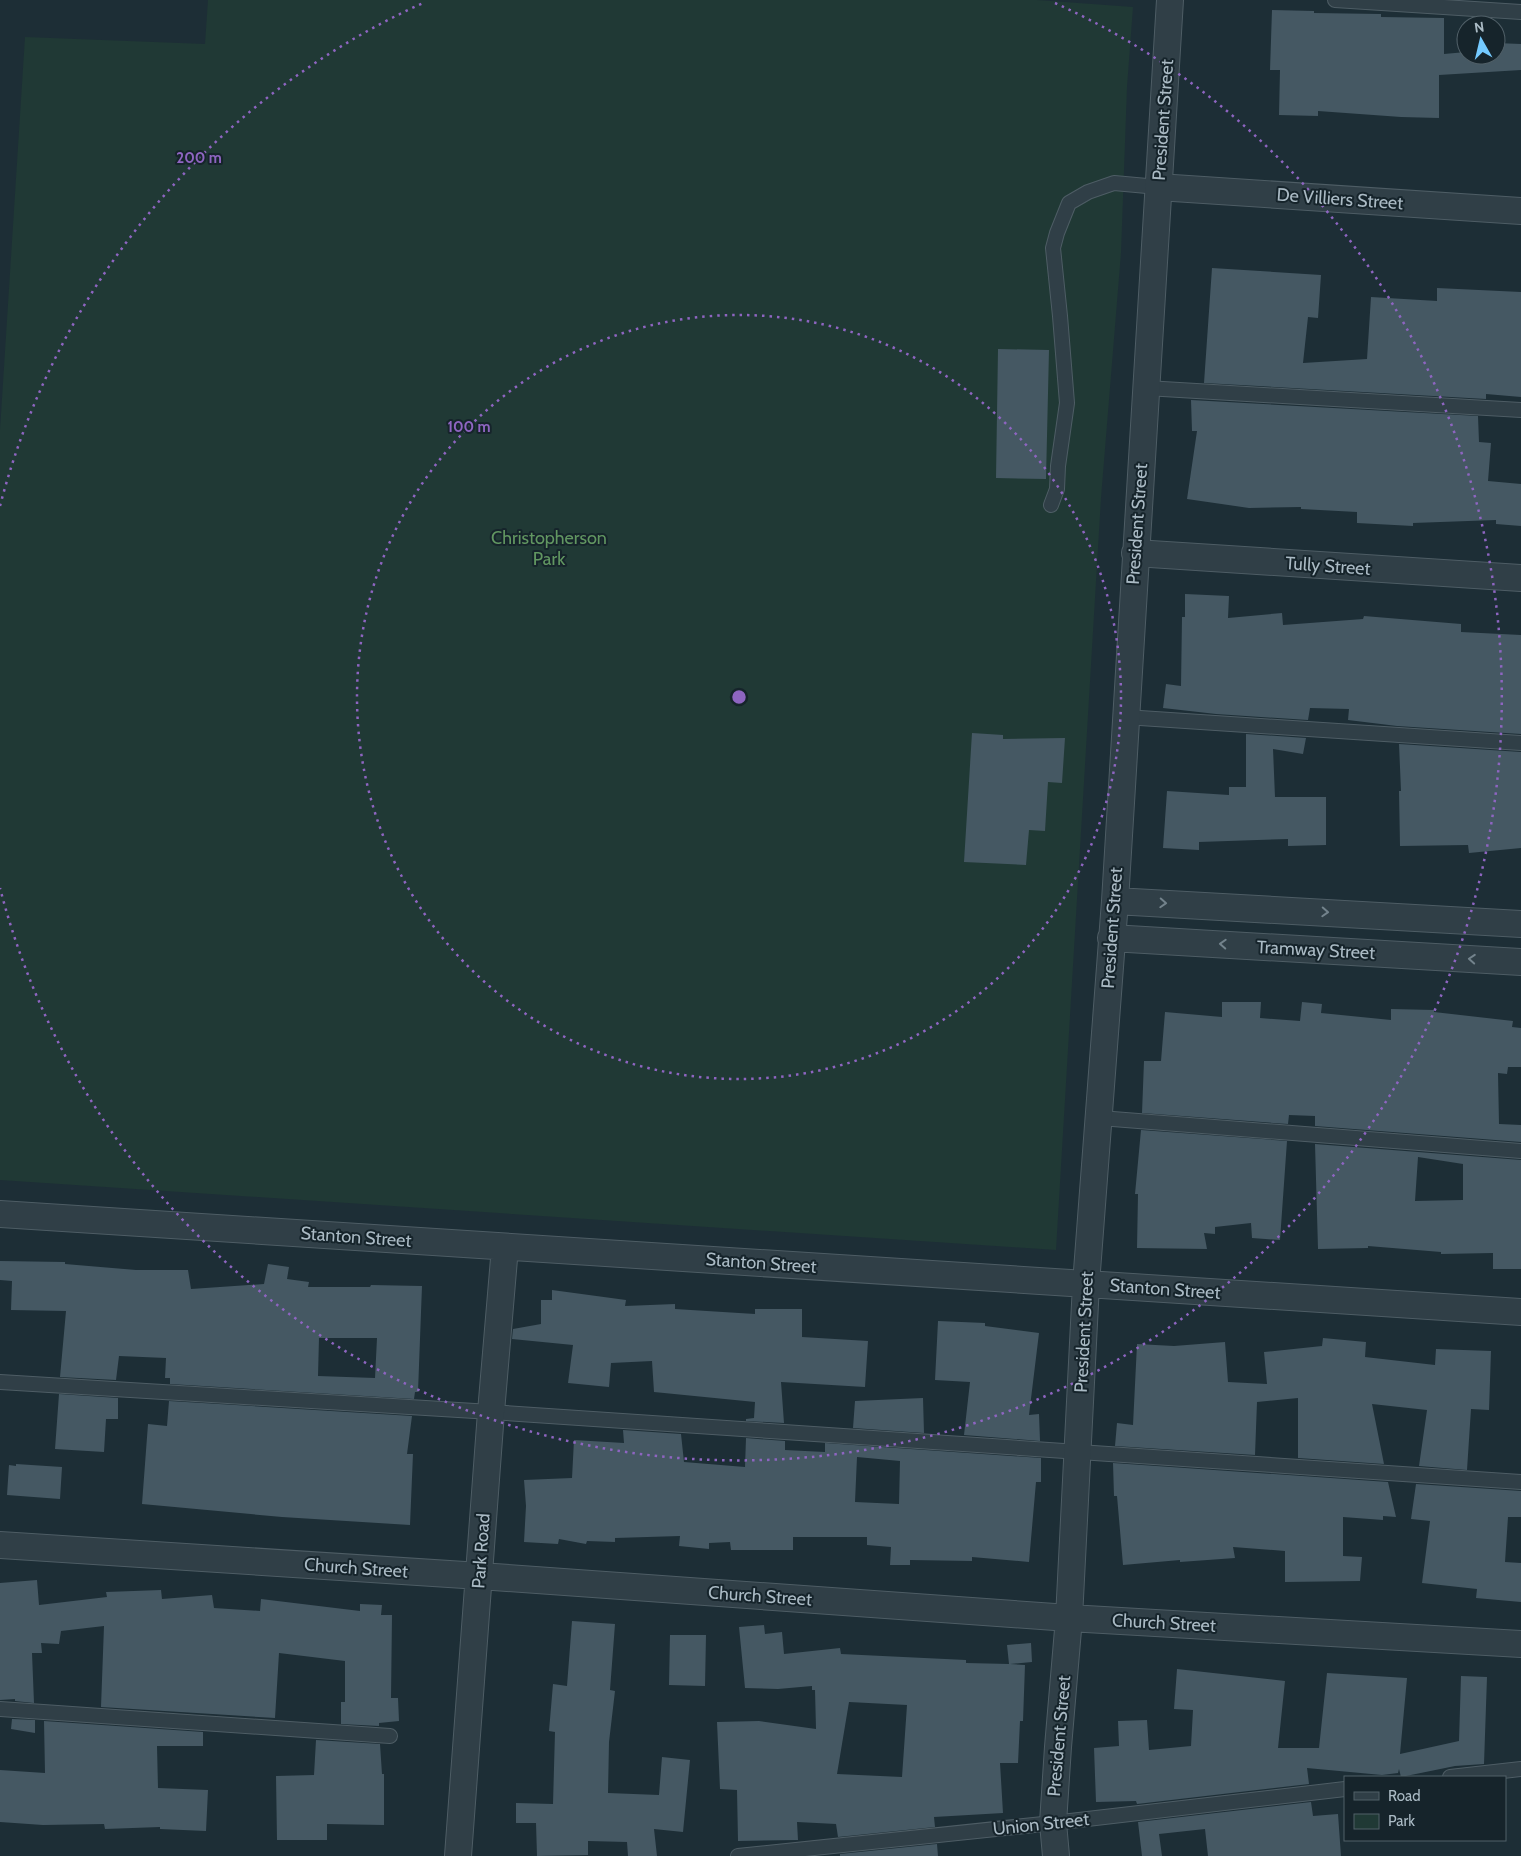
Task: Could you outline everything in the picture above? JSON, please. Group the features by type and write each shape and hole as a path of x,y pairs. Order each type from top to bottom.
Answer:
{"street":[{"name":"President Street","path":"1056,1856 1053,1823 1069,1618 1086,1284 1100,1118 1170,0"},
{"name":"De Villiers Street","path":"1158,188 1521,211"},
{"name":"Tully Street","path":"1135,553 1521,578"},
{"path":"1114,901 1521,924"},
{"path":"1402,955 1405,917"},
{"name":"Tramway Street","path":"1111,938 1521,962"},
{"name":"Stanton Street","path":"0,1214 1521,1312"},
{"name":"Park Road","path":"458,1856 480,1576 490,1412 505,1247"},
{"name":"Church Street","path":"0,1545 480,1576 1069,1618 1521,1644"}],"lane":[{"path":"1334,0 1521,12"},
{"path":"1051,505 1057,489 1058,466 1067,403 1053,248 1057,233 1069,203 1088,192 1114,183 1158,188"},
{"path":"1146,388 1521,410"},
{"path":"1125,716 1521,743"},
{"path":"1100,1118 1521,1151"},
{"path":"0,1382 490,1412 1521,1482"},
{"path":"0,1709 390,1736"},
{"path":"1459,1776 1521,1769"},
{"name":"Union Street","path":"738,1856 1053,1823 1344,1789"}],"green space":[{"name":"Christopherson Park","path":"208,0 1037,0 1133,7 1127,87 1121,253 1101,498 1056,1250 0,1180 0,430 25,37 205,44"}],"building":[{"path":"1272,10 1381,14 1381,17 1444,18 1444,54 1456,53 1456,65 1506,65 1506,43 1521,44 1521,70 1439,75 1439,118 1318,111 1318,116 1279,115 1280,70 1270,70"},
{"path":"1212,268 1321,275 1318,318 1308,317 1303,363 1367,359 1371,297 1437,301 1437,288 1521,292 1521,397 1486,394 1486,399 1204,383"},
{"path":"998,349 1049,350 1046,479 996,478"},
{"path":"1191,400 1478,416 1479,442 1491,443 1488,481 1521,484 1521,526 1496,524 1496,520 1413,523 1413,526 1357,523 1357,512 1301,509 1301,507 1249,508 1187,499 1197,431 1192,431"},
{"path":"1185,594 1229,596 1228,618 1282,613 1283,625 1363,619 1364,616 1461,624 1461,632 1521,635 1521,734 1397,726 1348,720 1349,709 1310,708 1308,720 1216,714 1163,708 1166,684 1181,686 1182,617 1185,617"},
{"path":"972,733 1003,735 1003,739 1065,738 1062,783 1048,782 1045,831 1029,830 1026,865 964,862"},
{"path":"1246,734 1306,738 1303,754 1273,749 1275,797 1326,797 1326,845 1288,846 1288,839 1199,842 1199,850 1163,848 1167,791 1229,795 1229,787 1246,787"},
{"path":"1399,744 1521,752 1521,848 1469,853 1468,845 1400,846 1399,791 1401,791"},
{"path":"1222,1002 1261,1002 1260,1018 1300,1021 1302,1002 1322,1004 1321,1013 1391,1020 1391,1009 1434,1010 1434,1012 1513,1021 1512,1027 1521,1028 1521,1067 1508,1067 1507,1074 1498,1073 1499,1124 1521,1125 1521,1142 1315,1126 1315,1116 1289,1115 1288,1124 1142,1113 1144,1061 1161,1061 1165,1012 1222,1017"},
{"path":"1141,1130 1287,1141 1280,1240 1252,1238 1251,1223 1215,1227 1215,1234 1204,1233 1207,1249 1137,1248 1138,1194 1135,1194"},
{"path":"1315,1144 1521,1160 1521,1269 1493,1269 1493,1253 1441,1254 1441,1252 1368,1246 1368,1248 1318,1249","holes":["1418,1157 1463,1164 1463,1200 1415,1201"]},
{"path":"0,1261 65,1262 65,1264 136,1270 188,1270 191,1289 264,1284 268,1264 289,1267 287,1279 309,1282 308,1287 422,1286 418,1392 415,1392 414,1399 170,1384 170,1378 165,1378 166,1358 119,1356 116,1380 60,1377 66,1311 11,1310 12,1281 0,1280","holes":["319,1338 377,1338 375,1378 318,1376"]},
{"path":"552,1290 626,1300 625,1306 675,1304 675,1309 755,1314 755,1309 802,1309 802,1337 868,1341 865,1387 781,1382 784,1423 746,1421 746,1419 754,1418 755,1402 654,1392 652,1361 611,1363 609,1387 568,1383 573,1345 512,1339 513,1329 541,1324 541,1300 552,1300"},
{"path":"938,1321 985,1323 985,1326 1039,1333 1029,1415 1039,1414 1040,1441 964,1435 970,1382 935,1380"},
{"path":"1323,1338 1366,1342 1365,1357 1435,1365 1436,1349 1491,1351 1489,1410 1471,1409 1467,1470 1419,1466 1427,1410 1372,1404 1384,1464 1298,1458 1298,1398 1257,1402 1255,1455 1115,1446 1117,1423 1133,1425 1137,1344 1174,1346 1225,1342 1228,1382 1267,1384 1264,1352 1322,1346"},
{"path":"59,1394 118,1398 118,1419 106,1419 104,1452 55,1449"},
{"path":"923,1398 924,1433 853,1428 855,1401"},
{"path":"169,1401 412,1416 407,1454 413,1454 410,1525 282,1517 142,1504 148,1424 167,1426"},
{"path":"623,1430 681,1434 684,1462 745,1467 746,1438 785,1441 785,1450 825,1452 825,1443 1041,1458 1041,1482 1036,1482 1029,1562 972,1557 972,1561 910,1560 910,1565 890,1565 891,1547 867,1545 867,1537 793,1537 793,1550 731,1550 730,1542 709,1543 709,1549 679,1546 680,1536 615,1538 615,1542 587,1541 586,1544 559,1539 558,1544 524,1542 526,1506 524,1480 572,1478 574,1440 624,1443","holes":["857,1457 900,1461 899,1504 855,1502"]},
{"path":"1113,1463 1388,1482 1396,1517 1383,1516 1383,1520 1343,1517 1343,1556 1362,1557 1360,1581 1285,1582 1285,1551 1233,1547 1235,1558 1123,1565 1117,1496 1114,1496"},
{"path":"16,1464 62,1467 60,1499 7,1495 9,1465 16,1466"},
{"path":"1416,1484 1521,1491 1521,1517 1508,1517 1505,1562 1521,1563 1521,1602 1476,1598 1477,1589 1422,1583 1430,1521 1411,1519"},
{"path":"37,1580 39,1605 107,1597 106,1592 161,1590 162,1599 212,1595 214,1608 260,1611 261,1599 360,1611 360,1604 382,1605 381,1615 392,1615 391,1698 398,1698 399,1721 379,1723 379,1726 341,1724 341,1702 345,1702 345,1661 279,1653 275,1718 101,1707 104,1626 61,1631 59,1644 41,1643 42,1653 32,1653 34,1703 15,1701 15,1699 0,1700 0,1583"},
{"path":"572,1621 615,1624 610,1690 615,1691 609,1742 608,1793 659,1795 662,1757 690,1760 683,1832 654,1829 657,1856 628,1856 627,1842 588,1841 588,1855 537,1856 536,1823 516,1823 516,1803 553,1804 555,1732 549,1731 553,1684 567,1686"},
{"path":"764,1625 765,1634 782,1632 784,1654 840,1648 841,1654 966,1660 966,1663 1009,1664 1007,1645 1031,1643 1032,1662 1010,1664 1025,1665 1023,1721 1020,1721 1018,1763 1000,1763 1003,1813 934,1817 935,1827 838,1837 836,1824 797,1822 798,1840 738,1841 737,1790 720,1789 717,1722 759,1721 816,1729 815,1690 812,1690 812,1686 778,1689 745,1688 739,1627","holes":["849,1702 907,1705 902,1777 837,1774"]},
{"path":"670,1635 706,1635 705,1686 669,1685"},
{"path":"1177,1669 1285,1681 1278,1748 1319,1748 1327,1673 1407,1678 1400,1754 1459,1741 1461,1676 1487,1677 1484,1764 1455,1766 1406,1776 1401,1776 1399,1769 1398,1773 1382,1775 1307,1768 1309,1784 1137,1804 1136,1801 1096,1802 1094,1748 1119,1746 1118,1721 1147,1720 1149,1750 1191,1746 1193,1710 1174,1709"},
{"path":"12,1719 35,1720 35,1733 11,1729"},
{"path":"44,1721 203,1732 203,1746 157,1746 158,1788 208,1790 206,1831 160,1829 160,1827 105,1829 104,1824 43,1825 0,1822 0,1770 45,1773"},
{"path":"316,1740 380,1744 382,1774 384,1774 384,1825 327,1824 327,1840 277,1840 276,1776 314,1775"},
{"path":"1311,1802 1313,1816 1338,1814 1341,1856 1208,1856 1205,1829 1159,1834 1162,1856 1142,1856 1138,1822"},
{"path":"937,1844 938,1856 840,1856 840,1854"}]}
